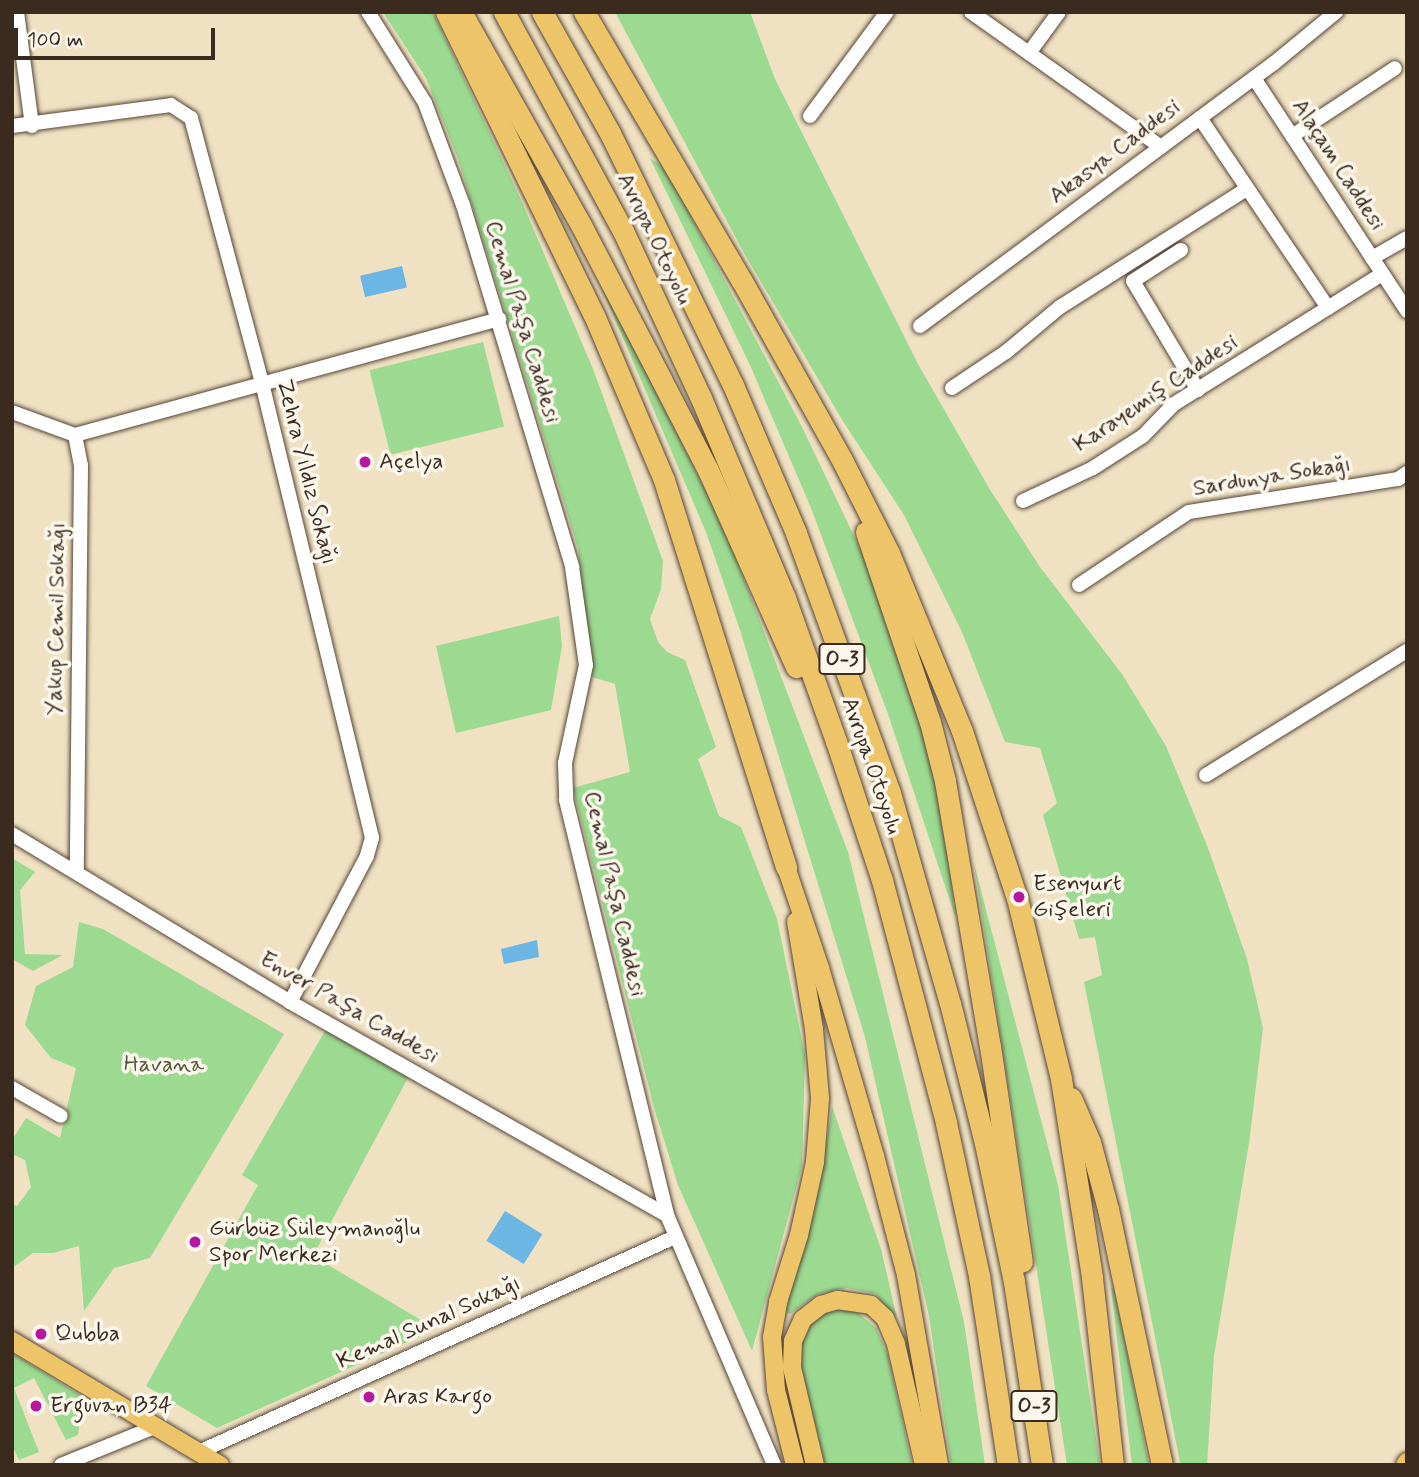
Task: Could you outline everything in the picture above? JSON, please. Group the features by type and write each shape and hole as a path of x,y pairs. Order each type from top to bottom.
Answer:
{"highway":[{"path":"446,12 594,315 660,468 688,548 786,867"},
{"path":"461,12 581,225 708,470 802,680 836,741"},
{"name":"Avrupa Otoyolu","path":"504,12 624,233 696,386 753,516 836,741 885,893 946,1122 979,1276 1008,1465"},
{"name":"Avrupa Otoyolu","path":"542,12 629,170 733,385 796,533 890,793 947,990 996,1195 1025,1348 1042,1465"},
{"path":"584,12 652,124 842,460 889,554 962,731 1017,898 1061,1079 1092,1278 1113,1465"},
{"path":"600,12 625,58 652,124"},
{"path":"842,460 898,622 945,781 1018,1225 1024,1281 1025,1348"},
{"path":"1061,1079 1082,1119 1102,1184 1162,1465"}],"main road":[{"path":"786,867 814,1029 820,1098 815,1162 799,1235 778,1302 772,1337 776,1390 795,1465"},
{"path":"786,867 820,968 875,1156 906,1275 939,1465"},
{"path":"815,1465 792,1368 793,1341 803,1319 821,1305 837,1300 871,1305 885,1318 896,1344 924,1465"},
{"path":"12,1341 201,1451 231,1465"},
{"path":"201,1451 219,1465"}],"street":[{"path":"17,12 32,126"},
{"name":"Cemal Paşa Caddesi","path":"368,12 425,103 463,205 572,568 586,665 565,763 566,800 667,1214 774,1465"},
{"path":"810,116 887,12"},
{"path":"971,12 1161,147"},
{"path":"1029,53 1059,12"},
{"name":"Akasya Caddesi","path":"919,326 1254,78 1336,12"},
{"path":"1292,136 1395,68"},
{"name":"Alaçam Caddesi","path":"1254,78 1407,311"},
{"name":"Zehra Yıldız Sokağı","path":"12,126 32,126 171,105 191,118 262,383 372,838 367,856 290,1002"},
{"path":"1200,118 1328,308"},
{"path":"952,388 1006,352 1060,307 1247,189"},
{"path":"1372,258 1407,238"},
{"path":"1181,250 1133,281 1198,390"},
{"name":"Karayemiş Caddesi","path":"1023,501 1093,468 1143,436 1174,404 1382,274"},
{"path":"12,412 75,435 499,319"},
{"name":"Yakup Cemil Sokağı","path":"75,435 81,465 77,872"},
{"name":"Sardunya Sokağı","path":"1079,585 1189,512 1398,479 1407,472"},
{"path":"1206,775 1407,652"},
{"name":"Enver Paşa Caddesi","path":"12,834 290,1002 667,1214"},
{"path":"12,1088 61,1116"},
{"name":"Kemal Sunal Sokağı","path":"201,1451 675,1237"},
{"path":"61,1465 157,1426"}],"green space":[{"path":"383,12 433,12 522,202 593,369 663,561 661,589 650,619 658,642 667,652 685,660 716,747 698,759 719,816 741,827 777,919 805,1055 802,1166 752,1351 678,1185 655,1111 573,788 630,772 615,684 592,677 578,548 458,159 426,78"},
{"path":"615,12 750,12 775,79 918,364 989,488 1040,567 1122,674 1166,746 1208,848 1247,959 1263,1028 1249,1143 1214,1356 1207,1465 1180,1465 1084,982 1102,975 1095,937 1079,939 1043,815 1057,803 1040,748 1005,742 962,632 904,515 841,418 744,253"},
{"path":"650,158 666,169 802,427 865,559 914,685 939,784 956,919 888,714 811,508 750,365"},
{"path":"593,268 724,527 848,852 964,1322 985,1465 951,1465 929,1316 865,1037 740,630 706,532"},
{"path":"483,342 504,426 391,455 369,370"},
{"path":"559,616 562,646 551,710 456,733 436,646"},
{"path":"12,858 35,872 20,890 25,954 63,955 33,971 12,959"},
{"path":"974,864 1058,1185 1100,1465 1067,1465"},
{"name":"Havana","path":"79,922 103,929 284,1034 150,1258 114,1268 84,1311 79,1246 53,1253 33,1253 12,1268 12,1204 17,1206 31,1187 25,1160 12,1154 12,1140 26,1118 60,1138 76,1068 51,1058 25,1025 36,986 73,967"},
{"path":"329,1024 411,1072 313,1256 436,1329 217,1428 146,1386 258,1185 242,1175"},
{"path":"832,1106 881,1249 896,1314 894,1318 876,1294 847,1288 818,1294 790,1314 785,1312 824,1157"},
{"path":"1111,1288 1114,1288 1149,1465 1132,1465"},
{"path":"832,1308 856,1311 876,1328 888,1356 912,1465 825,1465 800,1366 800,1343 808,1322"},
{"path":"12,1353 83,1397 78,1435 66,1440 34,1378 14,1388 39,1452 19,1460 12,1445"}],"water":[{"path":"402,266 407,287 365,297 360,276"},
{"path":"537,940 539,957 504,964 501,949"},
{"path":"505,1211 542,1234 524,1264 486,1241"}],"place":[{"name":"Açelya","path":"365,462"},
{"name":"Esenyurt Gişeleri","path":"1019,897"},
{"name":"Gürbüz Süleymanoğlu Spor Merkezi","path":"195,1242"},
{"name":"Qubba","path":"41,1334"},
{"name":"Aras Kargo","path":"369,1397"},
{"name":"Erguvan B34","path":"36,1406"}]}
